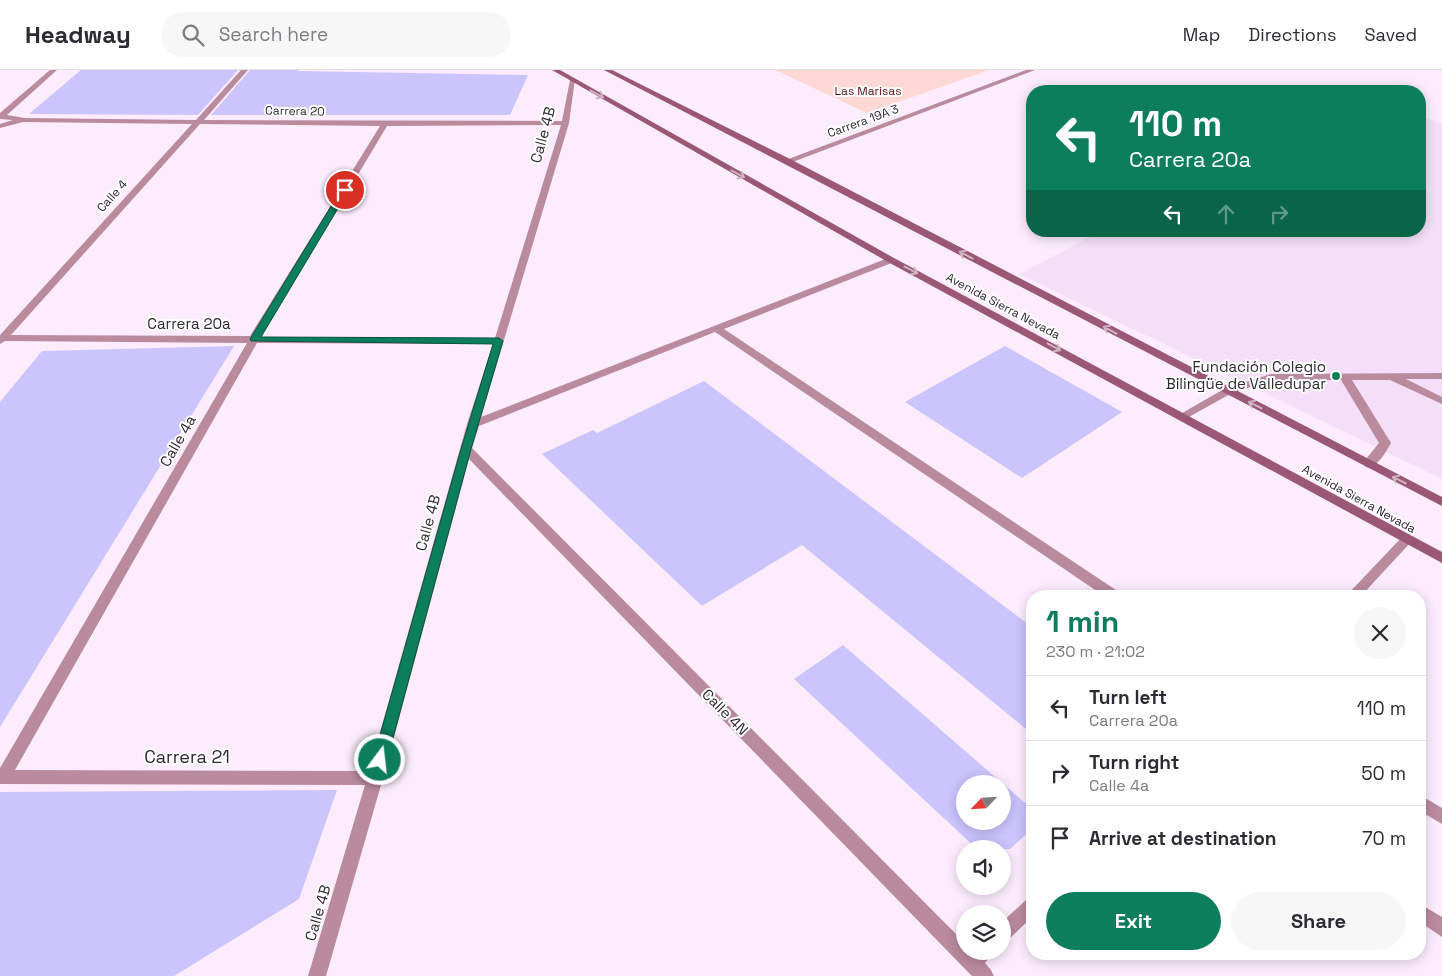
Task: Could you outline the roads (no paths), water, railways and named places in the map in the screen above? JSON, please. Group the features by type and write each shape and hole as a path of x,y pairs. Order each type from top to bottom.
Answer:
{"main road":[{"name":"Avenida Sierra Nevada","path":"554,70 891,260 1183,416 1442,558"},
{"name":"Avenida Sierra Nevada","path":"607,70 787,161 1442,502"}],"street":[{"path":"0,116 54,70"},
{"name":"Calle 4","path":"1,339 245,70"},
{"name":"Carrera 19A 3","path":"787,161 1032,70"},
{"name":"Calle 4B","path":"317,976 375,778 473,424 565,123 573,80"},
{"name":"Carrera 20","path":"0,116 25,120 385,124 565,123"},
{"name":"Carrera 20","path":"0,126 25,120"},
{"name":"Calle 4a","path":"2,777 254,339 385,124"},
{"path":"473,424 891,260"},
{"path":"717,329 1105,590"},
{"name":"Carrera 20a","path":"1,339 499,341"},
{"path":"1183,416 1228,391 1270,376 1442,376"},
{"path":"1344,376 1386,442 1380,452 1368,464"},
{"path":"1390,376 1442,402"},
{"name":"Calle 4N","path":"466,449 956,935"},
{"path":"1359,590 1407,539"},
{"name":"Carrera 21","path":"2,777 375,778"},
{"path":"1426,806 1442,817"},
{"path":"1011,926 1026,912"},
{"path":"1426,916 1442,928"},
{"name":"Calle 4N","path":"979,960 985,976"}],"place":[{"name":"Fundación Colegio Bilingüe de Valledupar","path":"1336,376"}],"park label":[{"name":"Las Marisas","path":"868,91"}]}
